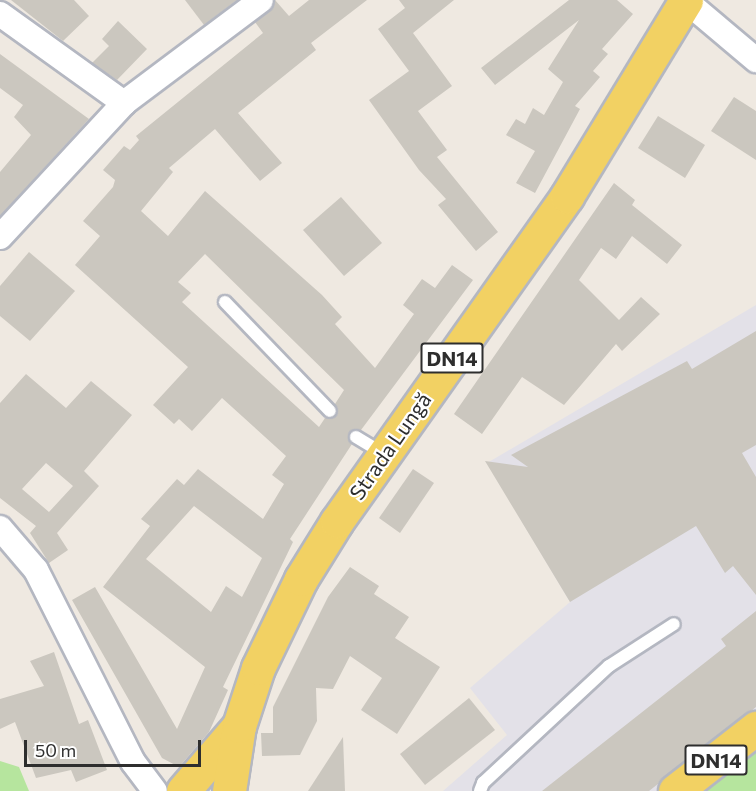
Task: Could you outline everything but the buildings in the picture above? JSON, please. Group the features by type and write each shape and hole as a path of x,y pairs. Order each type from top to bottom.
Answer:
{"main road":[{"name":"Strada Lungă","path":"229,791 239,726 258,668 370,445 567,196 686,0"},
{"name":"Strada Lungă","path":"183,791 239,726"},
{"name":"DN14","path":"675,791 756,728"}],"street":[{"path":"0,237 124,103 261,0"},
{"path":"686,0 756,60"},
{"path":"0,14 124,103"},
{"path":"0,528 36,570 133,762 155,791"}],"lane":[{"path":"225,302 330,411"},
{"path":"480,791 483,783 609,666 674,624"}],"shaded area":[{"path":"756,305 756,712 657,791 443,791 507,735 470,688 570,602 487,463"}],"green space":[{"path":"756,746 756,791 700,791"},
{"path":"0,761 19,767 29,791 0,791"}]}
